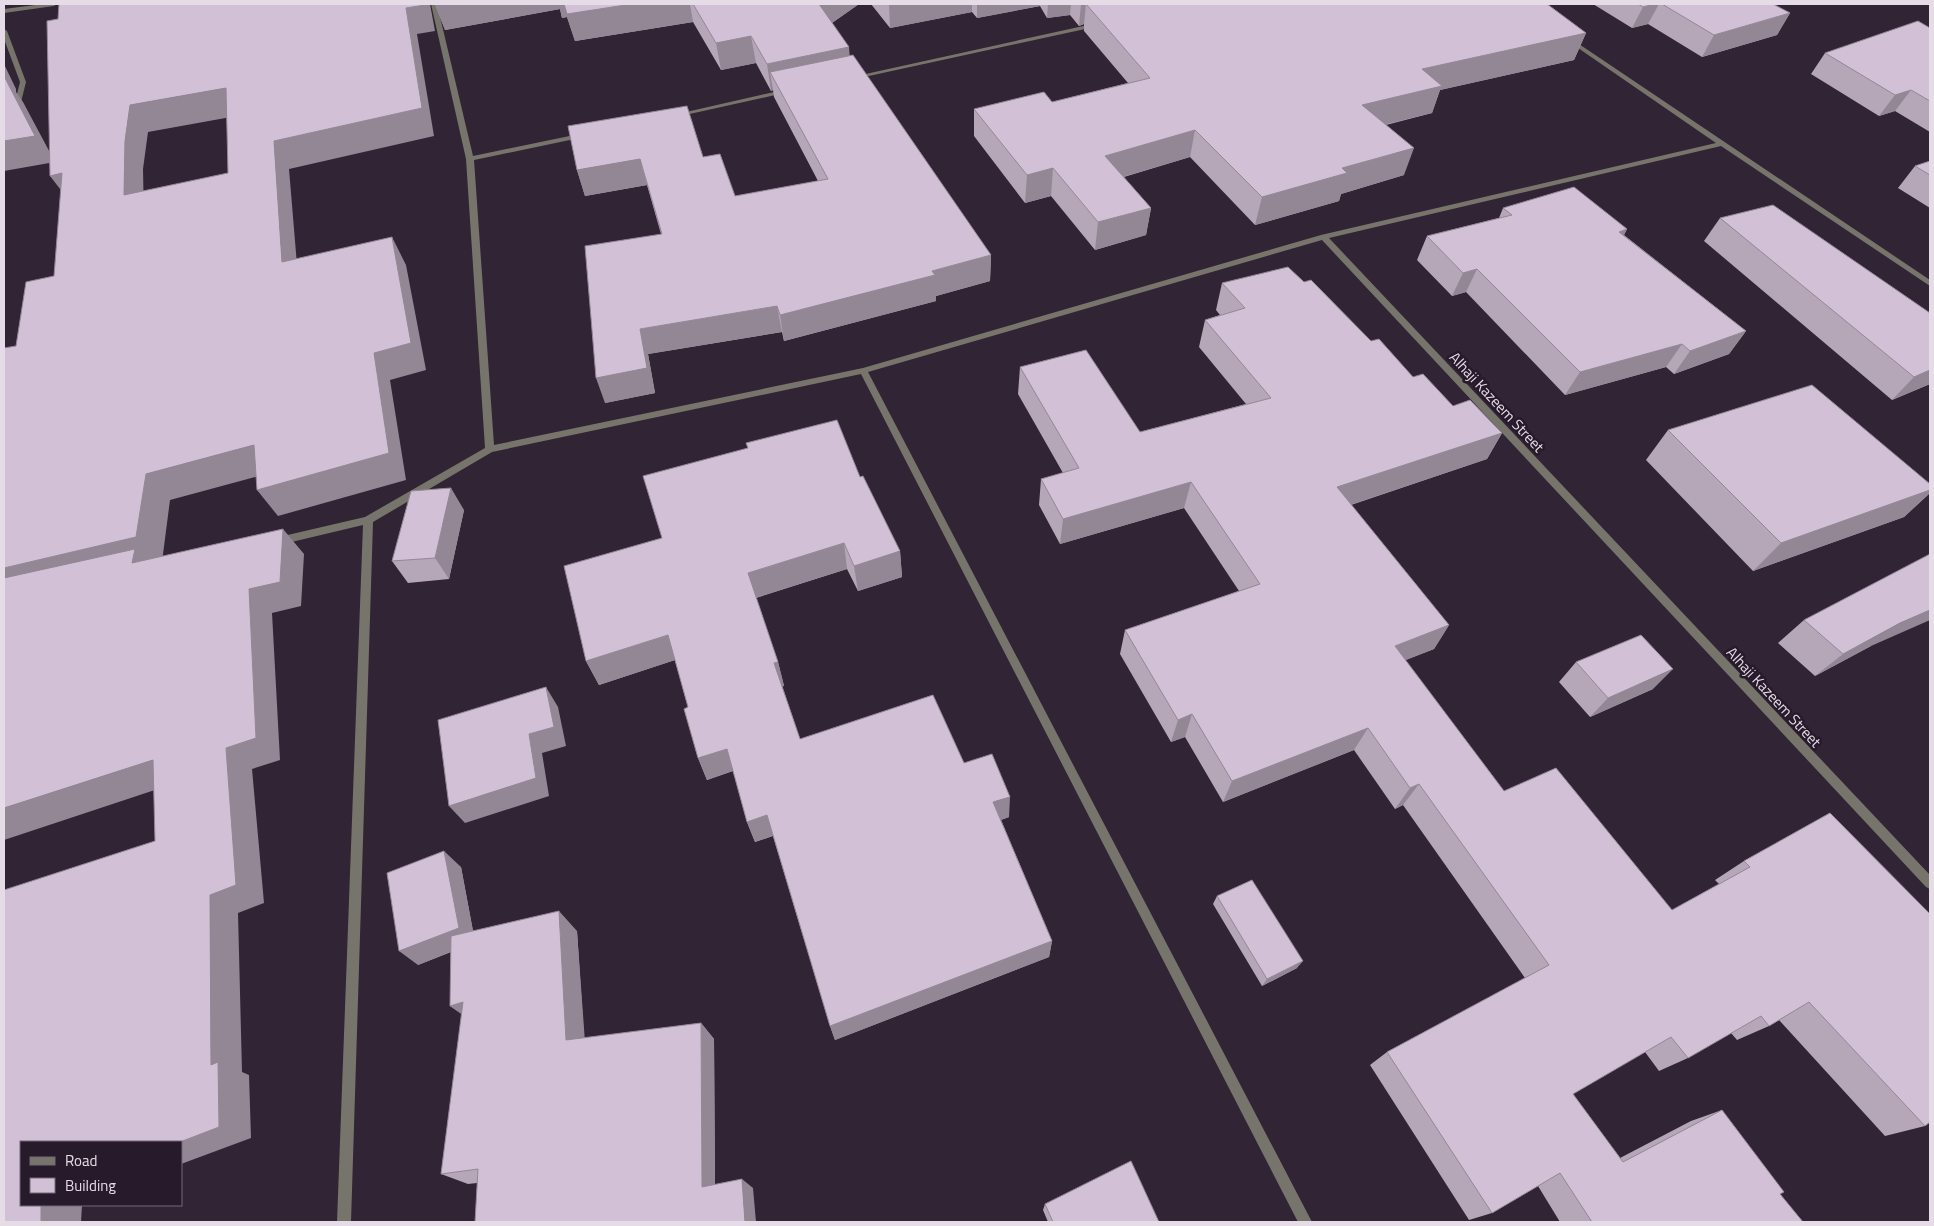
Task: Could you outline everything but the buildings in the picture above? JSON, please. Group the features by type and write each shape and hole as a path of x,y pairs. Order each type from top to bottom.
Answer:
{"street":[{"path":"4,12 54,4"},
{"path":"434,4 470,159 490,449"},
{"path":"848,78 1100,24"},
{"path":"4,31 23,82 14,117"},
{"path":"1557,32 1930,284"},
{"path":"664,118 800,89"},
{"path":"470,159 596,132"},
{"path":"272,542 368,520 490,449 863,371 1324,237 1723,143"},
{"name":"Alhaji Kazeem Street","path":"1324,237 1930,883"},
{"path":"863,371 1305,1222"},
{"path":"344,1222 368,520"}]}
